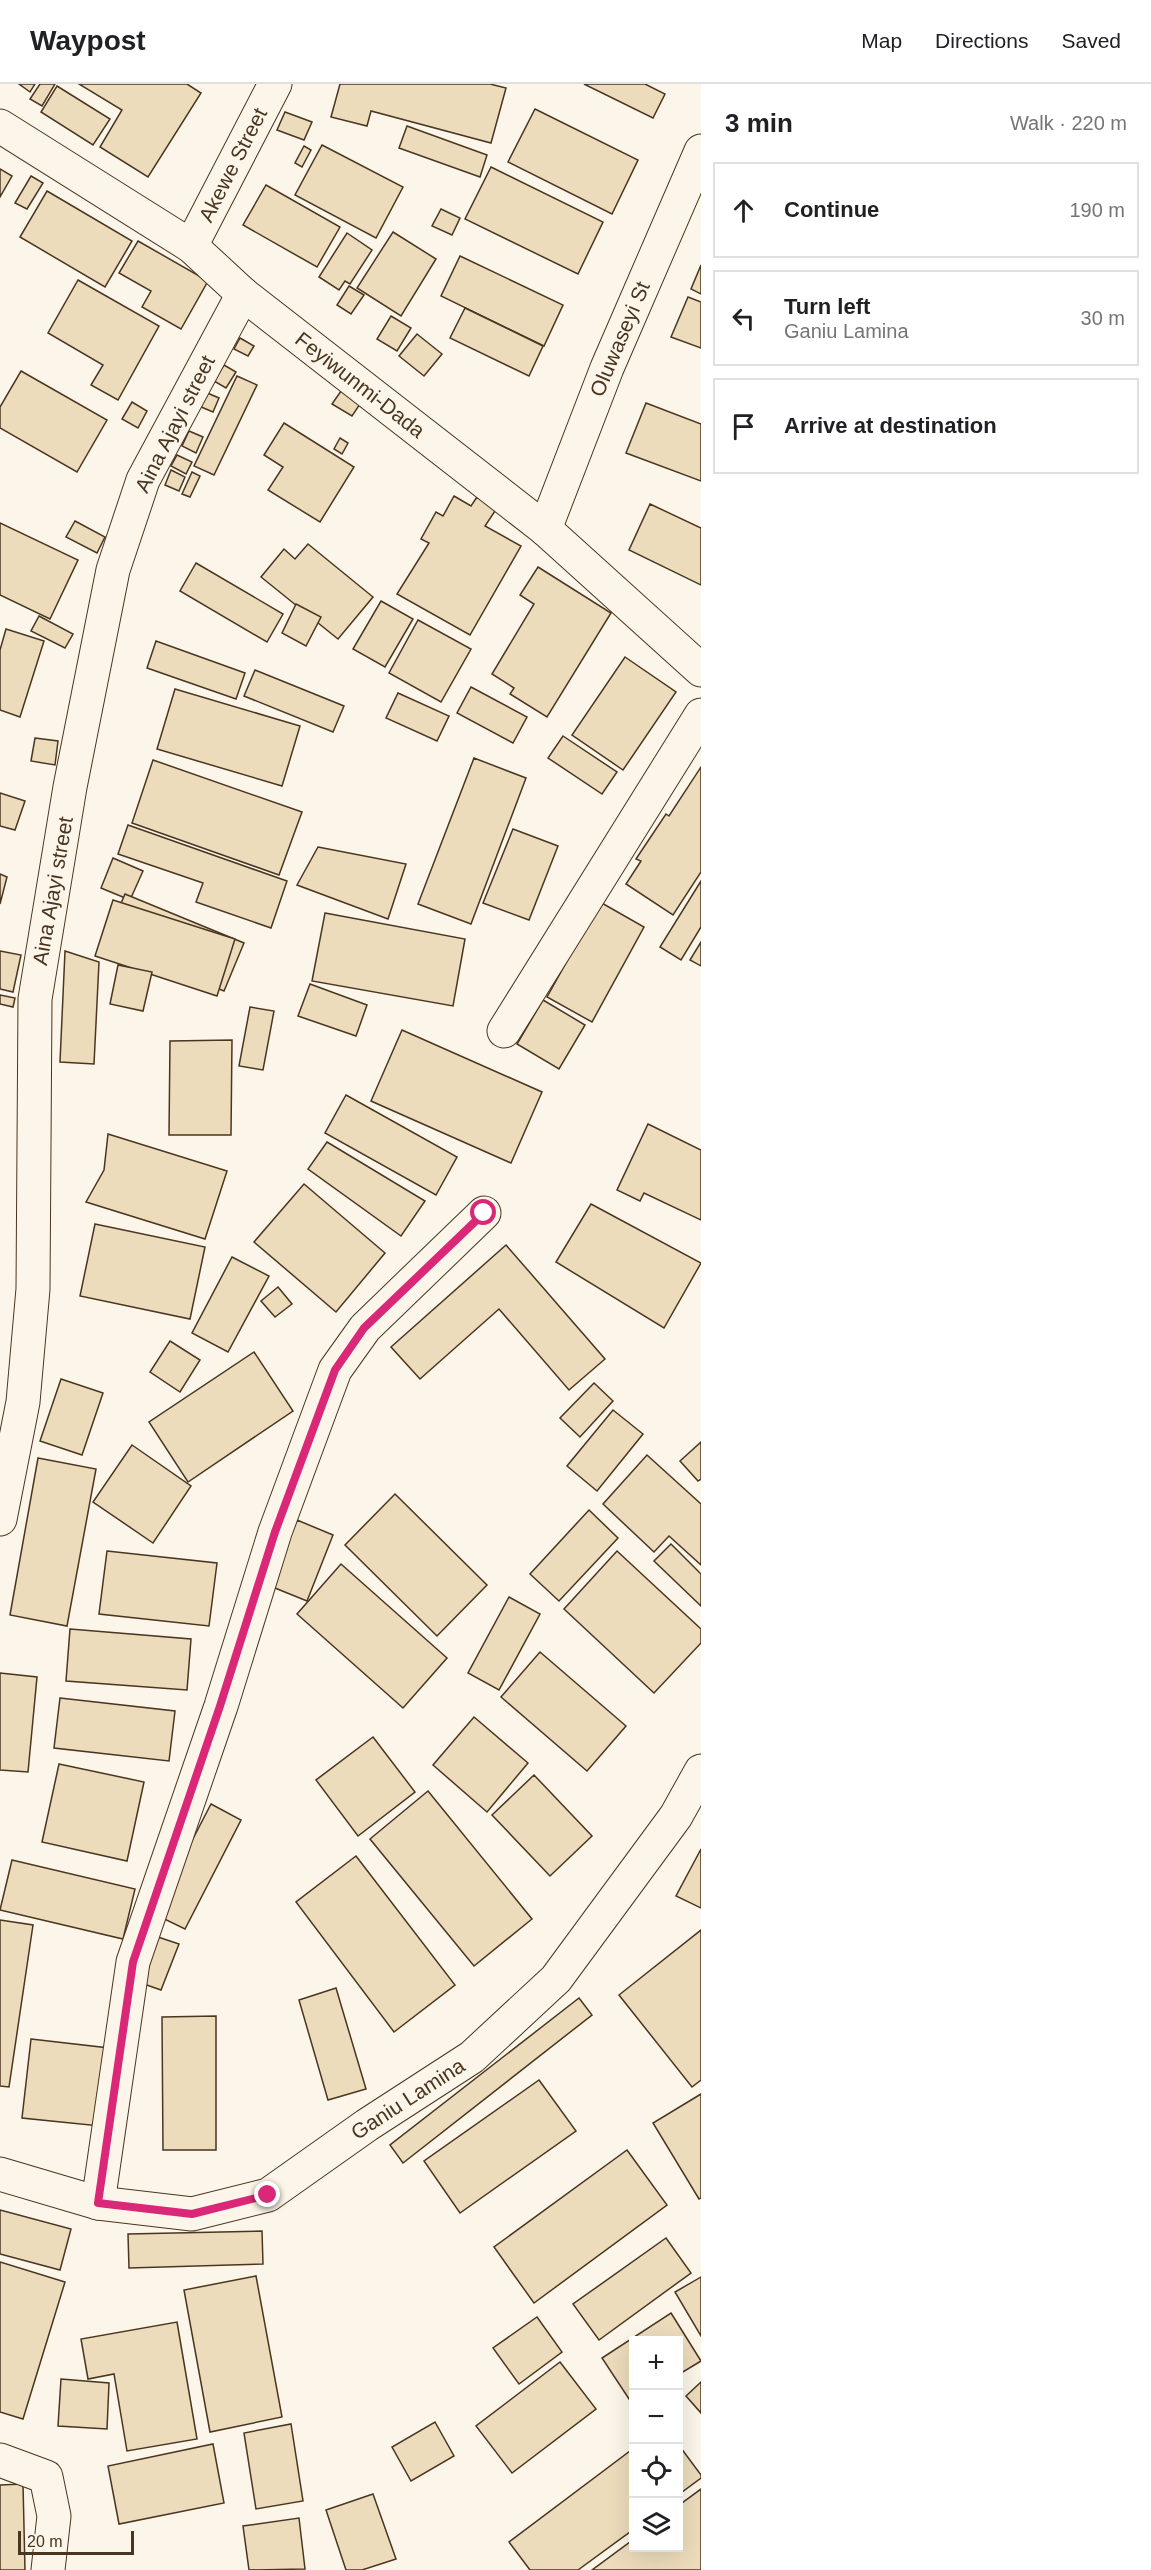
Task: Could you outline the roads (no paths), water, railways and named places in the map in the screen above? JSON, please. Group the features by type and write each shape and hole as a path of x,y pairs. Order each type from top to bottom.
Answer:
{"street":[{"name":"Akewe Street","path":"191,246 275,84"},
{"name":"Feyiwunmi-Dada","path":"0,126 191,246 243,294 545,529 701,670"},
{"name":"Oluwaseyi St","path":"545,529 607,368 701,151"},
{"name":"Aina Ajayi street","path":"0,1519 22,1402 33,1289 34,999 72,776 113,570 143,480 243,294"},
{"path":"504,1031 701,715"},
{"path":"98,2203 133,1962 220,1706 275,1532 335,1370 364,1328 484,1213"},
{"name":"Ganiu Lamina","path":"0,2175 98,2203 192,2214 268,2195 367,2125 472,2057 556,1979 676,1816 701,1771"},
{"path":"0,2460 46,2477 54,2516 48,2570"}]}
